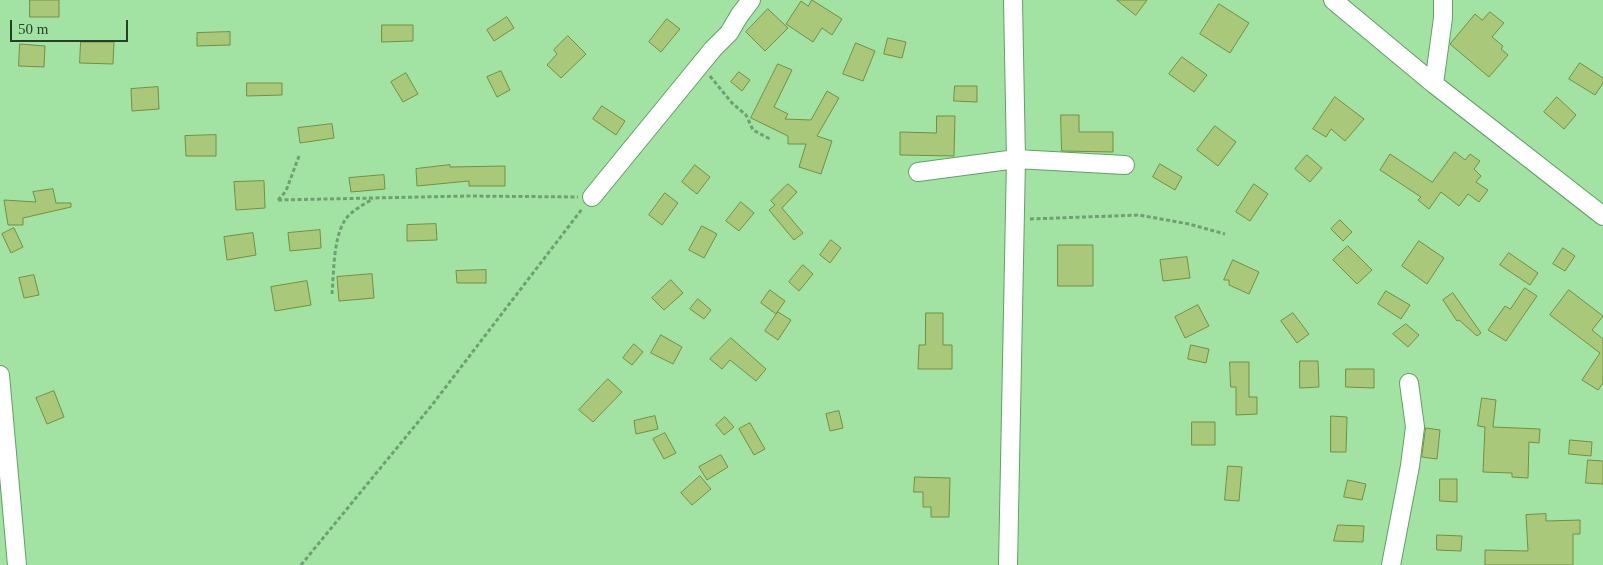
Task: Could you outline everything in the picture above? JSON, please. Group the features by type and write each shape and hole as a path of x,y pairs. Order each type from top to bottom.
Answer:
{"street":[{"path":"592,197 713,49 729,33 751,0"},
{"path":"1008,565 1016,159 1014,0"},
{"path":"1334,0 1434,84 1603,216"},
{"path":"1434,84 1443,18 1443,0"},
{"path":"918,172 1016,159 1125,165"},
{"path":"0,377 17,565"},
{"path":"1391,565 1410,466 1415,427 1409,383"}],"path":[{"path":"713,49 708,73 732,103 746,115 754,130 770,139"},
{"path":"299,156 286,190 278,200 468,196 592,197"},
{"path":"301,565 432,405 592,197"},
{"path":"332,294 338,235 346,219 361,206 375,198"},
{"path":"1015,220 1069,219 1139,214 1189,224 1225,234"}],"building":[{"path":"30,0 59,0 59,17 30,17"},
{"path":"812,0 842,19 832,35 822,28 813,42 786,24 801,1 808,6"},
{"path":"1117,0 1147,0 1136,15"},
{"path":"1219,4 1249,23 1230,53 1200,34"},
{"path":"768,9 788,28 765,51 746,32"},
{"path":"1490,12 1504,23 1492,37 1503,46 1501,49 1508,55 1489,77 1450,44 1475,14 1482,20"},
{"path":"507,17 514,28 494,41 487,30"},
{"path":"667,19 680,29 661,52 649,42"},
{"path":"382,25 413,25 413,41 382,42"},
{"path":"230,32 230,45 197,46 197,33"},
{"path":"568,36 586,54 561,78 547,65 557,54 554,50"},
{"path":"888,38 906,42 902,58 884,54"},
{"path":"81,42 114,42 113,64 80,63"},
{"path":"856,43 875,51 863,81 843,74"},
{"path":"20,44 45,46 44,67 19,66"},
{"path":"1182,57 1207,75 1194,92 1169,74"},
{"path":"1580,63 1603,78 1603,83 1595,95 1569,79"},
{"path":"778,64 792,70 774,107 788,114 785,119 811,120 827,91 839,98 817,136 832,141 821,174 799,167 806,144 788,144 788,136 751,118"},
{"path":"501,71 510,90 497,97 487,77"},
{"path":"739,72 750,80 742,91 731,82"},
{"path":"406,73 418,94 403,102 391,82"},
{"path":"247,83 282,83 282,95 247,96"},
{"path":"955,86 977,86 977,102 954,101"},
{"path":"158,87 159,109 132,111 131,89"},
{"path":"1335,97 1364,119 1345,141 1331,129 1326,137 1313,129"},
{"path":"1557,97 1576,115 1564,129 1544,112"},
{"path":"602,106 625,121 616,135 593,119"},
{"path":"1061,115 1079,115 1079,132 1113,132 1113,152 1062,151"},
{"path":"937,116 955,116 954,156 900,155 900,132 936,133"},
{"path":"332,124 334,138 300,143 298,128"},
{"path":"1215,126 1236,142 1218,166 1197,150"},
{"path":"216,135 216,156 186,156 185,136"},
{"path":"1455,152 1465,160 1470,154 1480,161 1474,169 1481,176 1476,182 1488,190 1479,202 1468,194 1459,206 1441,192 1429,209 1418,200 1421,197 1380,170 1390,154 1432,182"},
{"path":"1307,155 1322,168 1310,182 1295,169"},
{"path":"1160,164 1182,177 1175,190 1153,177"},
{"path":"450,165 450,167 505,166 505,186 469,186 469,181 417,186 416,169"},
{"path":"695,165 710,177 697,194 682,182"},
{"path":"384,175 385,189 351,192 349,178"},
{"path":"264,181 265,208 236,210 234,182"},
{"path":"788,184 797,192 782,208 803,233 794,240 769,210 775,205 771,201"},
{"path":"1254,184 1268,194 1250,221 1236,212"},
{"path":"53,189 56,203 71,203 71,207 23,218 23,225 8,225 4,200 36,202 33,192"},
{"path":"665,193 678,203 662,225 649,215"},
{"path":"741,202 754,213 739,231 726,221"},
{"path":"1340,220 1352,232 1343,241 1331,229"},
{"path":"436,224 437,240 407,241 407,225"},
{"path":"702,226 717,234 704,258 689,250"},
{"path":"14,228 23,247 11,253 2,234"},
{"path":"320,230 321,248 290,251 288,233"},
{"path":"253,233 256,255 227,260 224,237"},
{"path":"831,240 841,248 830,263 820,255"},
{"path":"1419,241 1444,258 1427,284 1402,266"},
{"path":"1058,245 1093,245 1093,286 1058,286"},
{"path":"1348,246 1372,270 1357,284 1333,260"},
{"path":"1563,248 1575,256 1565,271 1553,264"},
{"path":"1509,253 1538,273 1530,285 1500,265"},
{"path":"1187,257 1190,278 1163,281 1160,260"},
{"path":"1233,260 1259,272 1249,294 1229,285 1229,280 1224,280"},
{"path":"803,265 813,274 799,291 789,282"},
{"path":"486,270 486,283 457,283 456,271"},
{"path":"372,274 374,298 339,301 337,277"},
{"path":"34,275 39,295 24,298 19,278"},
{"path":"671,280 683,293 664,310 652,298"},
{"path":"307,281 311,305 275,311 271,287"},
{"path":"1525,288 1537,296 1506,341 1488,330 1505,306 1510,309"},
{"path":"770,290 785,301 776,314 761,303"},
{"path":"1569,290 1603,316 1592,330 1603,339 1603,383 1598,390 1582,380 1600,353 1550,315"},
{"path":"1386,291 1410,305 1401,319 1378,304"},
{"path":"1453,293 1481,333 1477,336 1459,320 1457,321 1443,300"},
{"path":"698,299 711,310 704,319 690,309"},
{"path":"1198,305 1209,326 1185,338 1175,317"},
{"path":"778,312 791,320 778,340 765,331"},
{"path":"926,313 943,313 943,345 952,345 952,369 918,369 919,345 925,345"},
{"path":"1293,313 1309,334 1297,343 1281,321"},
{"path":"1406,324 1419,335 1408,347 1393,334"},
{"path":"661,335 682,347 673,364 651,353"},
{"path":"731,338 766,369 756,381 730,360 722,369 710,359"},
{"path":"634,344 643,352 632,365 623,358"},
{"path":"1191,345 1209,349 1206,363 1188,359"},
{"path":"1300,361 1318,361 1319,387 1300,388"},
{"path":"1230,362 1249,362 1249,397 1257,397 1257,414 1236,415 1236,387 1231,387"},
{"path":"1346,369 1374,369 1374,388 1346,387"},
{"path":"608,379 622,392 593,422 579,410"},
{"path":"54,391 64,417 47,424 36,398"},
{"path":"1482,398 1496,400 1493,427 1540,429 1539,443 1529,442 1528,478 1512,477 1512,473 1483,472 1485,427 1478,426"},
{"path":"839,411 843,428 830,431 826,414"},
{"path":"655,416 658,429 636,434 634,421"},
{"path":"1331,416 1347,417 1346,452 1331,452"},
{"path":"725,417 734,427 724,435 716,425"},
{"path":"1192,422 1215,422 1215,445 1192,445"},
{"path":"750,423 765,449 754,455 739,429"},
{"path":"1426,428 1440,430 1437,459 1422,457"},
{"path":"665,433 676,453 664,459 653,439"},
{"path":"1570,440 1592,442 1591,456 1569,454"},
{"path":"721,455 728,467 707,480 699,467"},
{"path":"1588,460 1603,461 1603,484 1586,483"},
{"path":"1228,466 1242,467 1239,501 1225,500"},
{"path":"700,476 711,489 692,505 681,493"},
{"path":"915,477 950,478 949,517 931,517 931,507 923,507 923,492 914,492"},
{"path":"1440,479 1457,479 1457,502 1440,501"},
{"path":"1348,480 1366,484 1362,500 1344,497"},
{"path":"1546,514 1546,521 1580,520 1580,534 1573,534 1573,565 1485,565 1485,550 1528,551 1526,515"},
{"path":"1338,525 1364,526 1363,542 1334,541"},
{"path":"1437,535 1462,536 1461,551 1437,550"}]}
